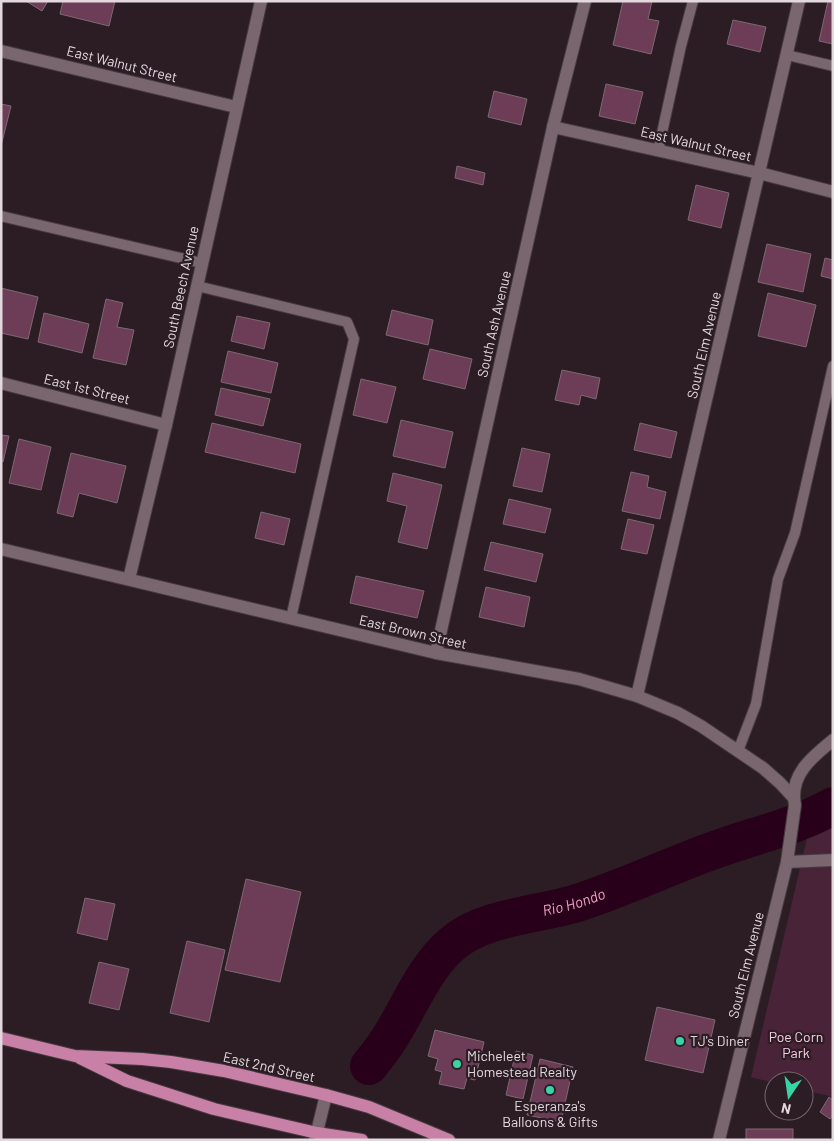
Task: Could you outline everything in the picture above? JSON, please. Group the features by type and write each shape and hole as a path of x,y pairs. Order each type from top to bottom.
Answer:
{"main road":[{"name":"East 2nd Street","path":"1,1038 75,1056 142,1058 171,1062 326,1095 369,1108 449,1140"},
{"name":"East 2nd Street","path":"75,1056 127,1081 214,1109 316,1137 362,1140"}],"street":[{"name":"South Beech Avenue","path":"129,579 166,425 261,1"},
{"name":"South Ash Avenue","path":"436,654 553,127 585,1"},
{"name":"South Elm Avenue","path":"637,696 799,1"},
{"name":"East Walnut Street","path":"1,51 236,108"},
{"name":"East Walnut Street","path":"553,127 759,173 833,192"},
{"name":"East 1st Street","path":"1,383 166,425"},
{"name":"East Brown Street","path":"1,549 436,654 578,679 637,696 701,726 763,768 780,783 794,801"},
{"name":"South Elm Avenue","path":"719,1140 791,845 794,801 801,770 810,759 833,740"},
{"path":"787,862 833,860"},
{"path":"316,1137 326,1095"}],"lane":[{"path":"658,151 693,1"},
{"path":"786,56 833,66"},
{"path":"1,216 202,263"},
{"path":"197,286 347,322 354,339 291,618"},
{"path":"738,751 756,704 778,579 795,533 833,366"}],"green space":[{"name":"Poe Corn Park","path":"833,806 833,1097 814,1092 814,1071 764,1071 764,1080 751,1077 812,817"}],"building":[{"path":"26,1 48,1 42,11"},
{"path":"63,1 115,1 109,26 60,14"},
{"path":"623,1 652,1 648,19 659,21 651,54 613,45"},
{"path":"828,1 833,1 833,44 819,41"},
{"path":"733,20 766,27 760,52 727,44"},
{"path":"606,84 643,92 635,124 599,116"},
{"path":"494,91 527,99 521,125 488,117"},
{"path":"1,104 11,106 1,146"},
{"path":"457,166 485,173 483,185 455,178"},
{"path":"696,185 729,193 721,228 688,220"},
{"path":"767,244 811,254 803,292 758,282"},
{"path":"825,258 833,260 833,279 821,276"},
{"path":"1,288 38,297 28,339 1,333"},
{"path":"768,293 816,305 806,347 758,336"},
{"path":"106,299 123,303 117,327 134,330 126,365 93,358"},
{"path":"392,310 433,320 428,345 386,335"},
{"path":"44,313 89,324 82,353 38,342"},
{"path":"237,316 270,323 264,349 231,341"},
{"path":"430,349 472,359 465,389 423,379"},
{"path":"228,351 278,363 271,393 221,382"},
{"path":"562,370 600,378 596,399 581,395 579,405 555,400"},
{"path":"361,379 396,387 387,423 353,415"},
{"path":"221,388 270,399 263,426 215,415"},
{"path":"401,420 453,432 445,468 393,456"},
{"path":"212,423 301,444 295,473 205,452"},
{"path":"640,423 677,432 671,458 634,450"},
{"path":"1,435 9,436 3,462 1,461"},
{"path":"19,439 51,447 41,490 9,483"},
{"path":"522,448 550,454 542,492 513,486"},
{"path":"71,453 126,466 117,503 79,493 73,517 57,513"},
{"path":"631,472 649,476 647,487 666,492 660,519 622,511"},
{"path":"393,473 442,485 427,549 398,542 407,506 387,501"},
{"path":"509,499 551,509 545,533 503,524"},
{"path":"261,512 290,519 284,545 255,538"},
{"path":"628,519 654,525 647,554 621,549"},
{"path":"491,542 543,554 536,582 484,570"},
{"path":"356,576 424,591 417,618 350,603"},
{"path":"486,587 530,597 524,627 479,617"},
{"path":"246,879 301,892 280,982 225,970"},
{"path":"85,898 115,904 107,940 77,933"},
{"path":"187,941 225,950 209,1022 170,1013"},
{"path":"99,962 129,969 119,1010 89,1003"},
{"path":"657,1007 715,1020 703,1073 645,1060"},
{"name":"Micheleet Homestead Realty","path":"435,1030 484,1042 475,1080 467,1078 464,1089 439,1084 442,1072 435,1070 438,1059 428,1056"},
{"path":"516,1051 533,1055 523,1099 506,1095"},
{"path":"540,1059 573,1067 561,1122 527,1115"},
{"path":"829,1097 833,1100 833,1115 830,1119 820,1112"},
{"path":"746,1129 793,1129 793,1140 746,1140"}],"waterway":[{"name":"Rio Hondo","path":"369,1066 387,1042 416,990 432,966 441,954 465,935 494,922 559,908 593,898 704,854 793,824 833,806"}],"place":[{"name":"TJ's Diner","path":"680,1041"},
{"name":"Micheleet Homestead Realty","path":"457,1064"},
{"name":"Esperanza's Balloons & Gifts","path":"550,1090"}]}
